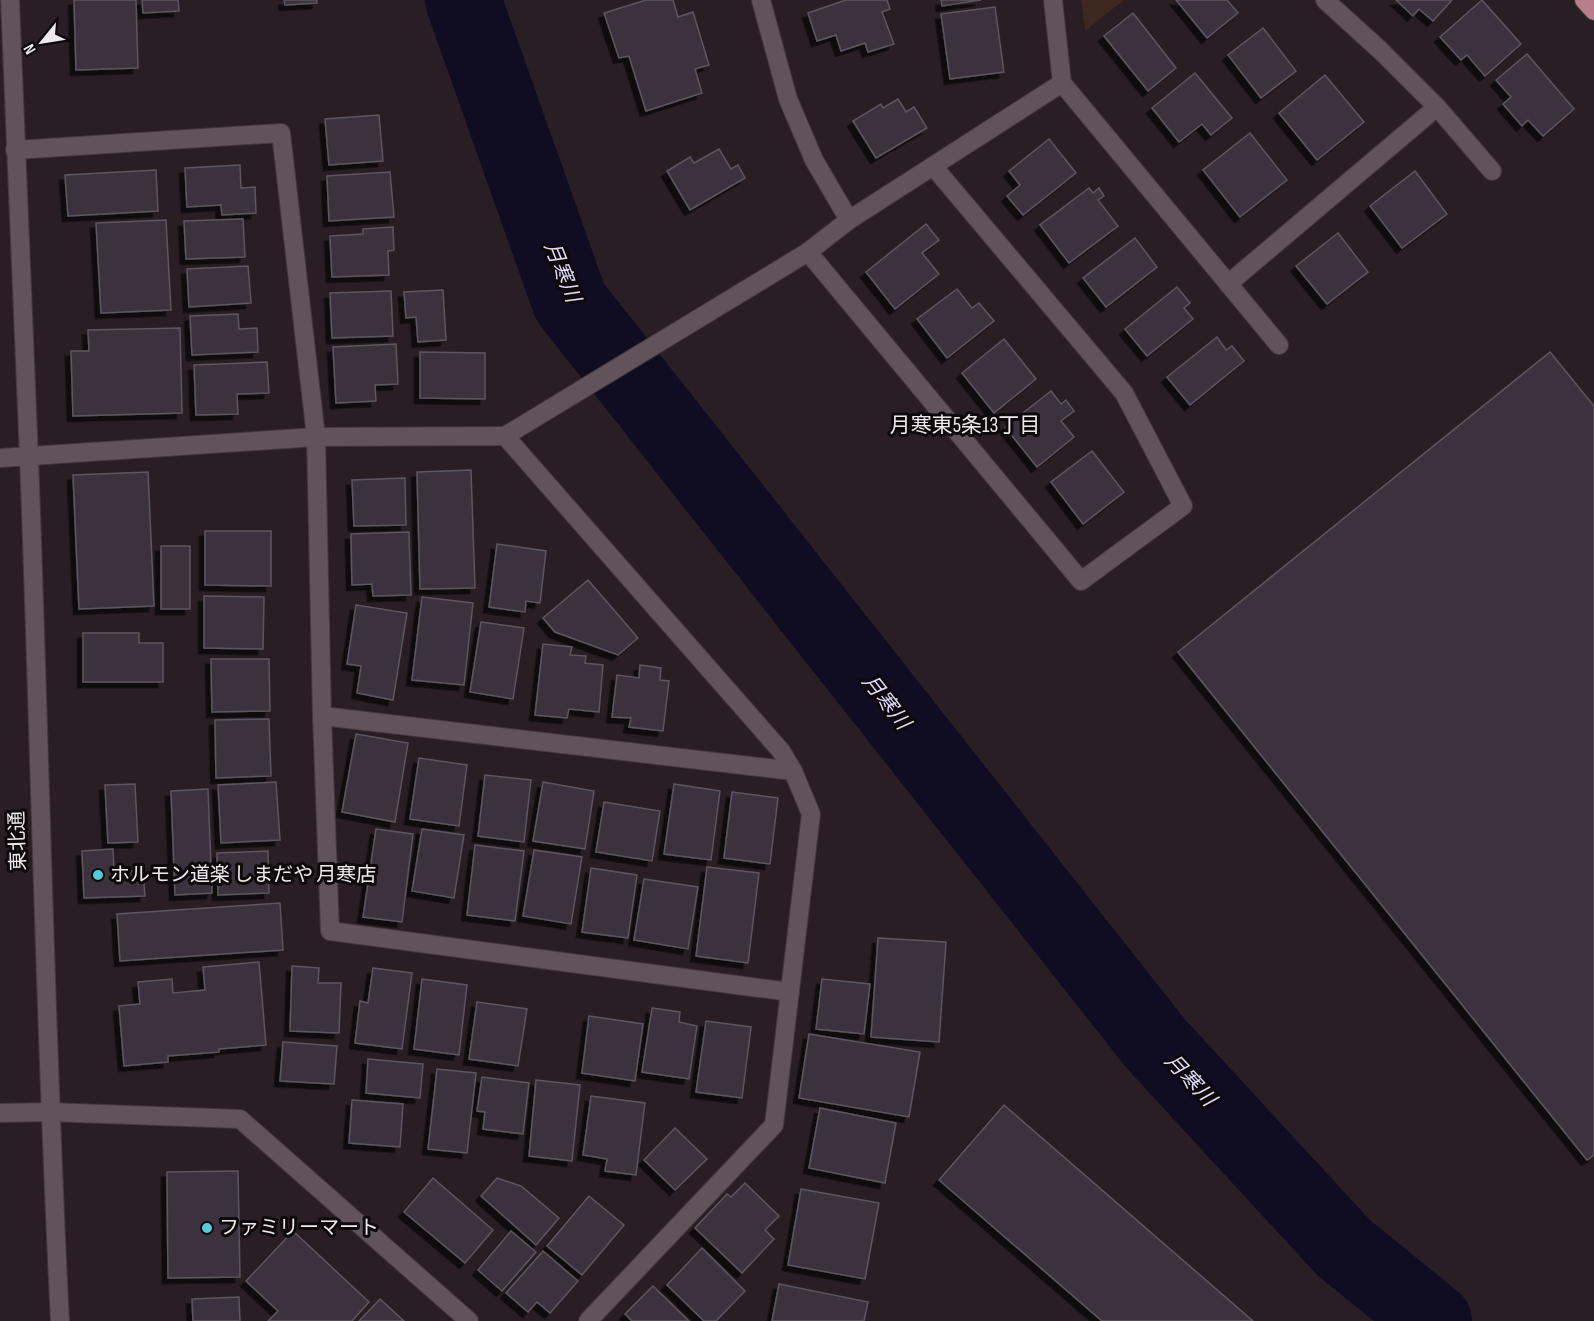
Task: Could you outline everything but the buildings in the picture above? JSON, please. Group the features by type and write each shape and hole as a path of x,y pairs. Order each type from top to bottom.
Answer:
{"main road":[{"path":"1584,0 1594,11"}],"street":[{"name":"東北通","path":"10,0 29,457 49,1112 60,1321"},
{"path":"761,0 788,99 813,160 849,220"},
{"path":"1053,0 1062,83 1279,345"},
{"path":"1324,0 1381,51 1437,107 1492,171"},
{"path":"0,458 316,437 506,436 808,252 849,220 1062,83"},
{"path":"1228,284 1437,107"},
{"path":"15,150 281,133 316,437 322,716 330,931 790,992"},
{"path":"808,252 1081,581 1183,506 1124,393 933,166"},
{"path":"506,436 781,751 793,771 811,814 774,1125 588,1321"},
{"path":"322,716 793,771"},
{"path":"0,1113 49,1112 240,1119 469,1321"}],"shaded area":[{"path":"1081,0 1124,0 1085,31"}],"waterway":[{"name":"月寒川","path":"463,0 570,302 1156,1044 1344,1248 1434,1321"}],"place":[{"name":"ホルモン道楽 しまだや 月寒店","path":"98,875"},
{"name":"ファミリーマート","path":"207,1228"}],"district":[{"name":"月寒東5条13丁目","path":"965,425"}]}
